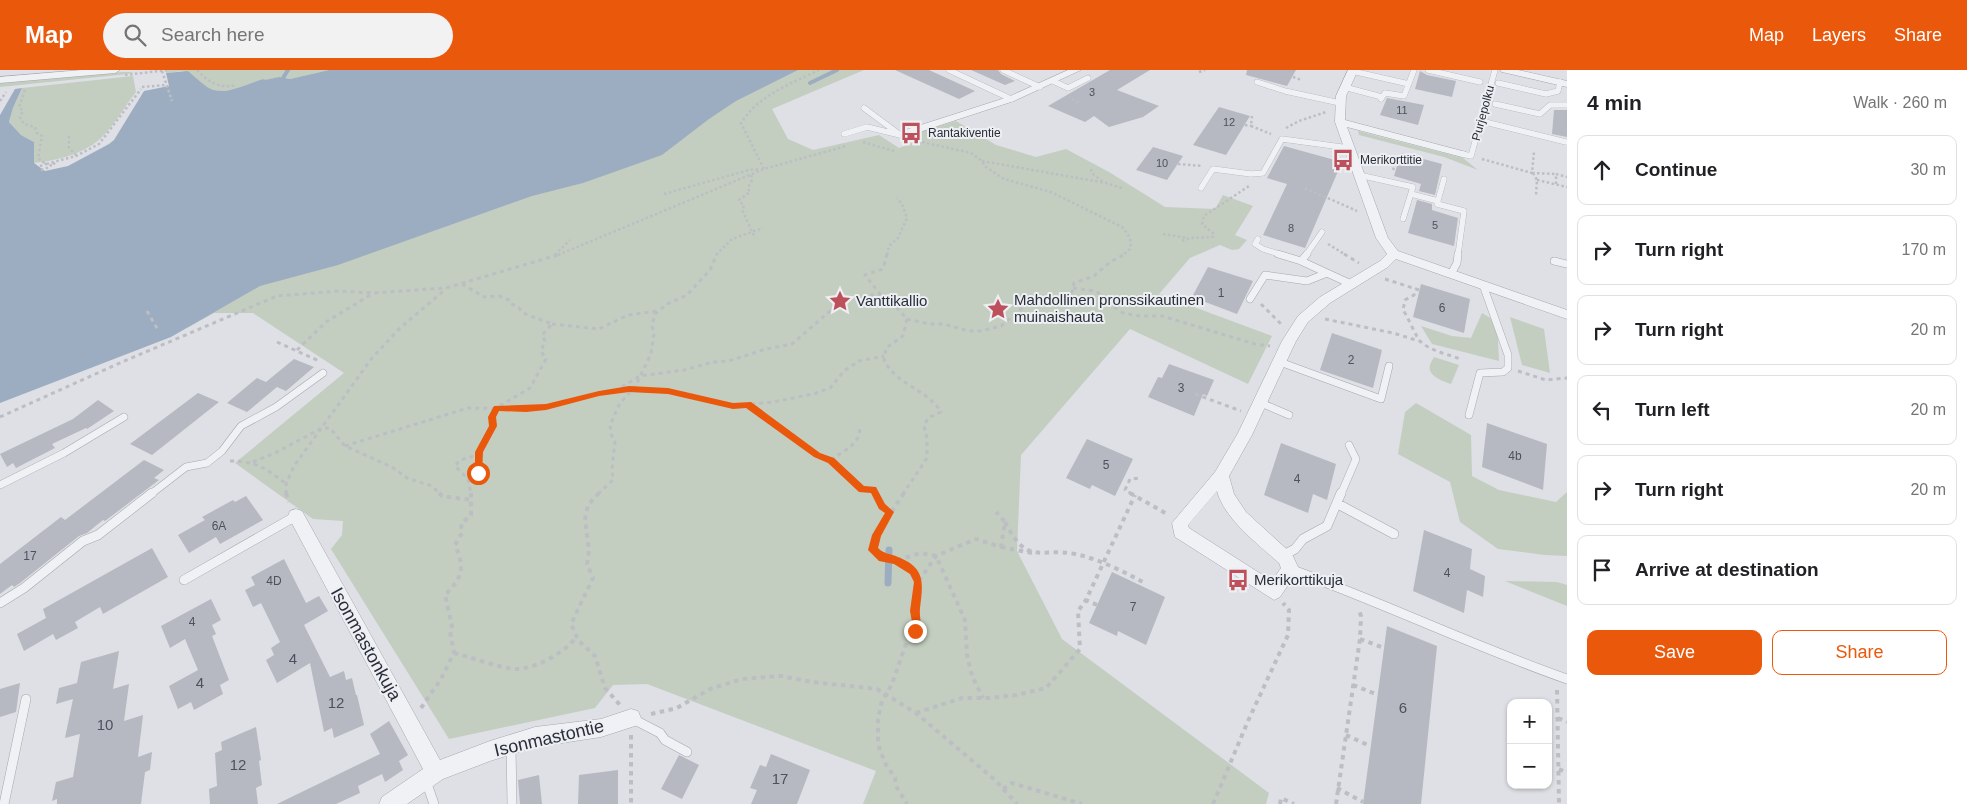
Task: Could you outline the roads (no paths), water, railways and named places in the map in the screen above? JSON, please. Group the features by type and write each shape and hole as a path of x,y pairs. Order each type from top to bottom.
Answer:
{"street":[{"path":"0,80 115,70"},
{"path":"900,135 1011,99 1054,82 1076,70"},
{"path":"1506,70 1563,83"},
{"path":"1353,71 1344,87 1340,103 1340,122 1382,238 1394,254 1567,315"},
{"path":"1340,122 1467,155"},
{"path":"1222,476 1226,496 1240,517 1286,563 1274,592 1181,532 1179,529 1180,523 1222,476 1260,403 1289,341 1303,319 1325,300 1384,264 1394,254"},
{"name":"Isonmastonkuja","path":"296,516 410,726 430,776"},
{"name":"Isonmastontie","path":"389,804 430,776 490,751 535,737 600,728 631,718"}],"lane":[{"path":"951,70 1011,99"},
{"path":"1003,70 1040,87"},
{"path":"1344,87 1382,98 1385,93 1404,96 1414,70"},
{"path":"1428,70 1480,82"},
{"name":"Purjepolku","path":"1467,155 1482,121 1495,70"},
{"path":"1353,71 1409,84"},
{"path":"1063,91 1088,78"},
{"path":"1054,82 1068,88"},
{"path":"1257,82 1285,91 1340,103"},
{"path":"1498,83 1546,94 1558,92 1563,83"},
{"path":"1495,104 1540,114 1550,105 1567,105"},
{"path":"864,108 900,135"},
{"path":"1482,121 1566,142"},
{"path":"844,134 867,127 900,135"},
{"path":"1200,188 1213,170 1251,174 1262,173 1282,139 1349,148"},
{"path":"1359,175 1413,187 1403,219"},
{"path":"1444,179 1437,204 1464,211 1457,263 1451,274"},
{"path":"1411,194 1438,201"},
{"path":"1301,261 1322,232"},
{"path":"1258,238 1255,244 1263,249 1301,261 1351,284"},
{"path":"1554,261 1567,264"},
{"path":"1251,297 1265,275 1307,281 1327,273"},
{"path":"1469,415 1480,373 1503,372 1508,368 1508,355 1483,285"},
{"path":"1280,362 1380,399 1389,366"},
{"path":"0,602 24,588 83,542 98,535 186,467 207,463 222,451 241,426 276,407 323,373"},
{"path":"1260,403 1289,415"},
{"path":"0,485 64,453 124,417"},
{"path":"1349,445 1356,459 1327,526 1303,539 1286,563 1567,679"},
{"path":"1338,504 1394,534"},
{"path":"184,580 296,516"},
{"path":"4,804 26,699"},
{"path":"631,718 660,732 665,740 687,752"},
{"path":"511,744 512,804"},
{"path":"430,776 434,804"}],"water":[{"path":"329,70 798,70 736,101 662,155 583,183 532,196 338,265 260,286 171,337 0,403 0,115 15,89 22,88 9,122 21,135 34,142 34,163 45,171 68,166 114,140 144,91 169,86 166,73 188,71 207,87 221,91 264,79 279,77 290,79"}],"waterway":[{"path":"283,78 288,70"},
{"path":"810,83 837,70"},
{"path":"888,583 889,550"}],"place":[{"name":"Rantakiventie","path":"911,133"},
{"name":"Merikorttitie","path":"1343,160"},
{"name":"Vanttikallio","path":"840,301"},
{"name":"Mahdollinen pronssikautinen muinaishauta","path":"998,309"},
{"name":"Merikorttikuja","path":"1238,580"}]}
